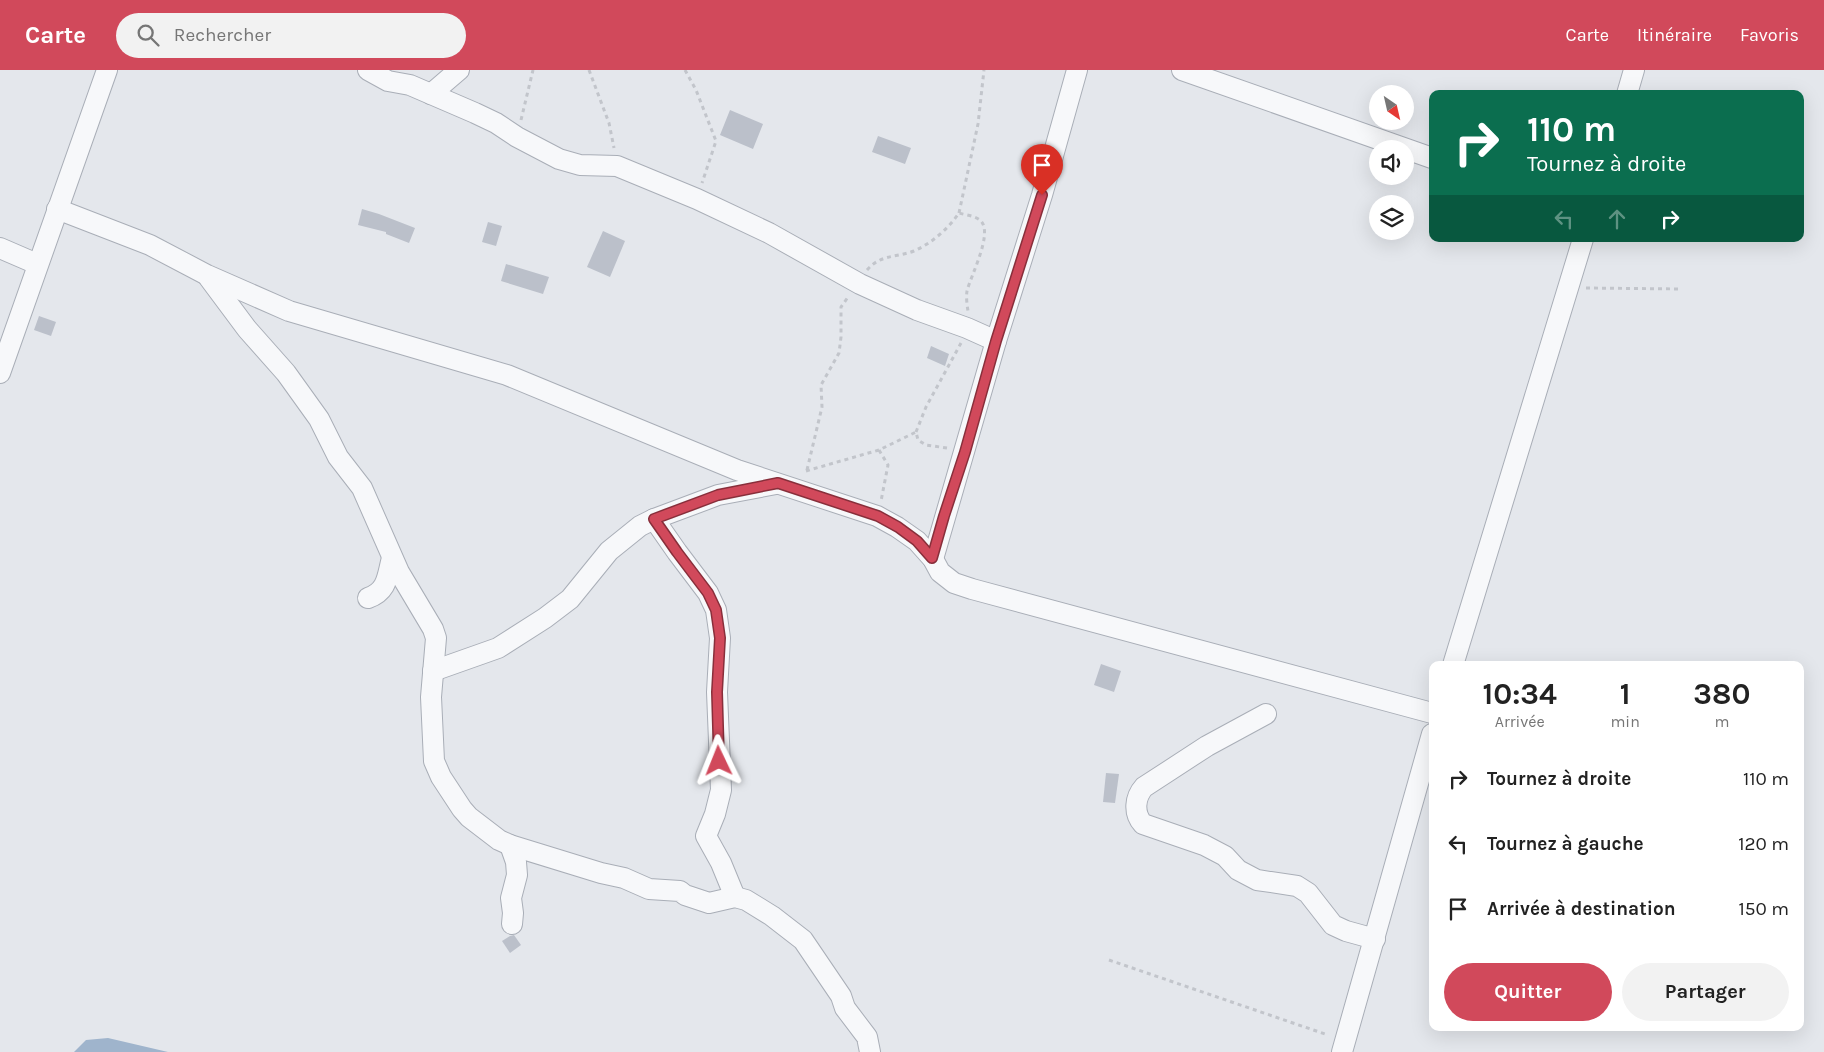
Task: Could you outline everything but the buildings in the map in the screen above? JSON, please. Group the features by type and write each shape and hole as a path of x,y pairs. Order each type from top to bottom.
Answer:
{"street":[{"path":"0,373 107,70"},
{"path":"368,70 388,81 410,85 496,123 517,137 559,158 580,165 617,166 697,199 768,233 860,284 917,310 967,328 996,341"},
{"path":"431,94 459,70"},
{"path":"932,558 965,452 996,341 1042,195 1077,70"},
{"path":"1182,70 1228,77 1429,157"},
{"path":"1628,90 1634,70"},
{"path":"57,209 150,245 207,275 289,311 507,375 737,470 878,516 898,527 917,541 932,558 940,572 954,583 1429,712"},
{"path":"1454,661 1582,242"},
{"path":"0,248 38,264"},
{"path":"207,275 247,329 286,373 319,419 338,457 352,473 366,495 392,558 405,584 433,629 436,638 431,697 432,749 436,768 457,802 469,817 499,840 510,845 624,878 649,888 680,891 691,898 709,903 735,897 746,900 772,916 803,940 841,996 845,1008 867,1038 870,1052"},
{"path":"434,670 498,648 545,618 570,599 609,551 640,526 718,495 778,483"},
{"path":"654,519 708,593 716,610 720,638 717,692 721,790 715,814 706,836 721,863 735,897"},
{"path":"368,598 381,591 387,580 392,558"},
{"path":"1266,714 1207,746 1144,787 1138,796 1136,804 1138,818 1143,824 1204,845 1225,856 1238,870 1257,880 1297,886 1308,893 1333,925 1346,931 1375,939"},
{"path":"1344,1047 1429,745"},
{"path":"510,845 516,862 517,875 511,898 512,924"}],"path":[{"path":"517,137 533,70"},
{"path":"589,70 609,123 617,166"},
{"path":"684,70 696,90 716,141 697,199"},
{"path":"807,470 822,407 822,385 838,353 841,338 841,307 860,284 865,273 873,263 883,257 897,256 915,250 950,228 959,214 978,124 984,70"},
{"path":"959,214 980,220"},
{"path":"1568,289 1602,286 1682,289"},
{"path":"778,483 807,470 879,450 916,432 918,440 926,445 965,452"},
{"path":"878,516 888,465 879,450"},
{"path":"1109,960 1344,1047"}],"water":[{"path":"108,1038 168,1052 74,1052 86,1040"}],"route":[{"path":"719,761 717,692 720,638 716,610 708,593 654,519 718,495 778,483 878,516 898,527 917,541 932,558 965,452 996,341 1042,195"}]}
